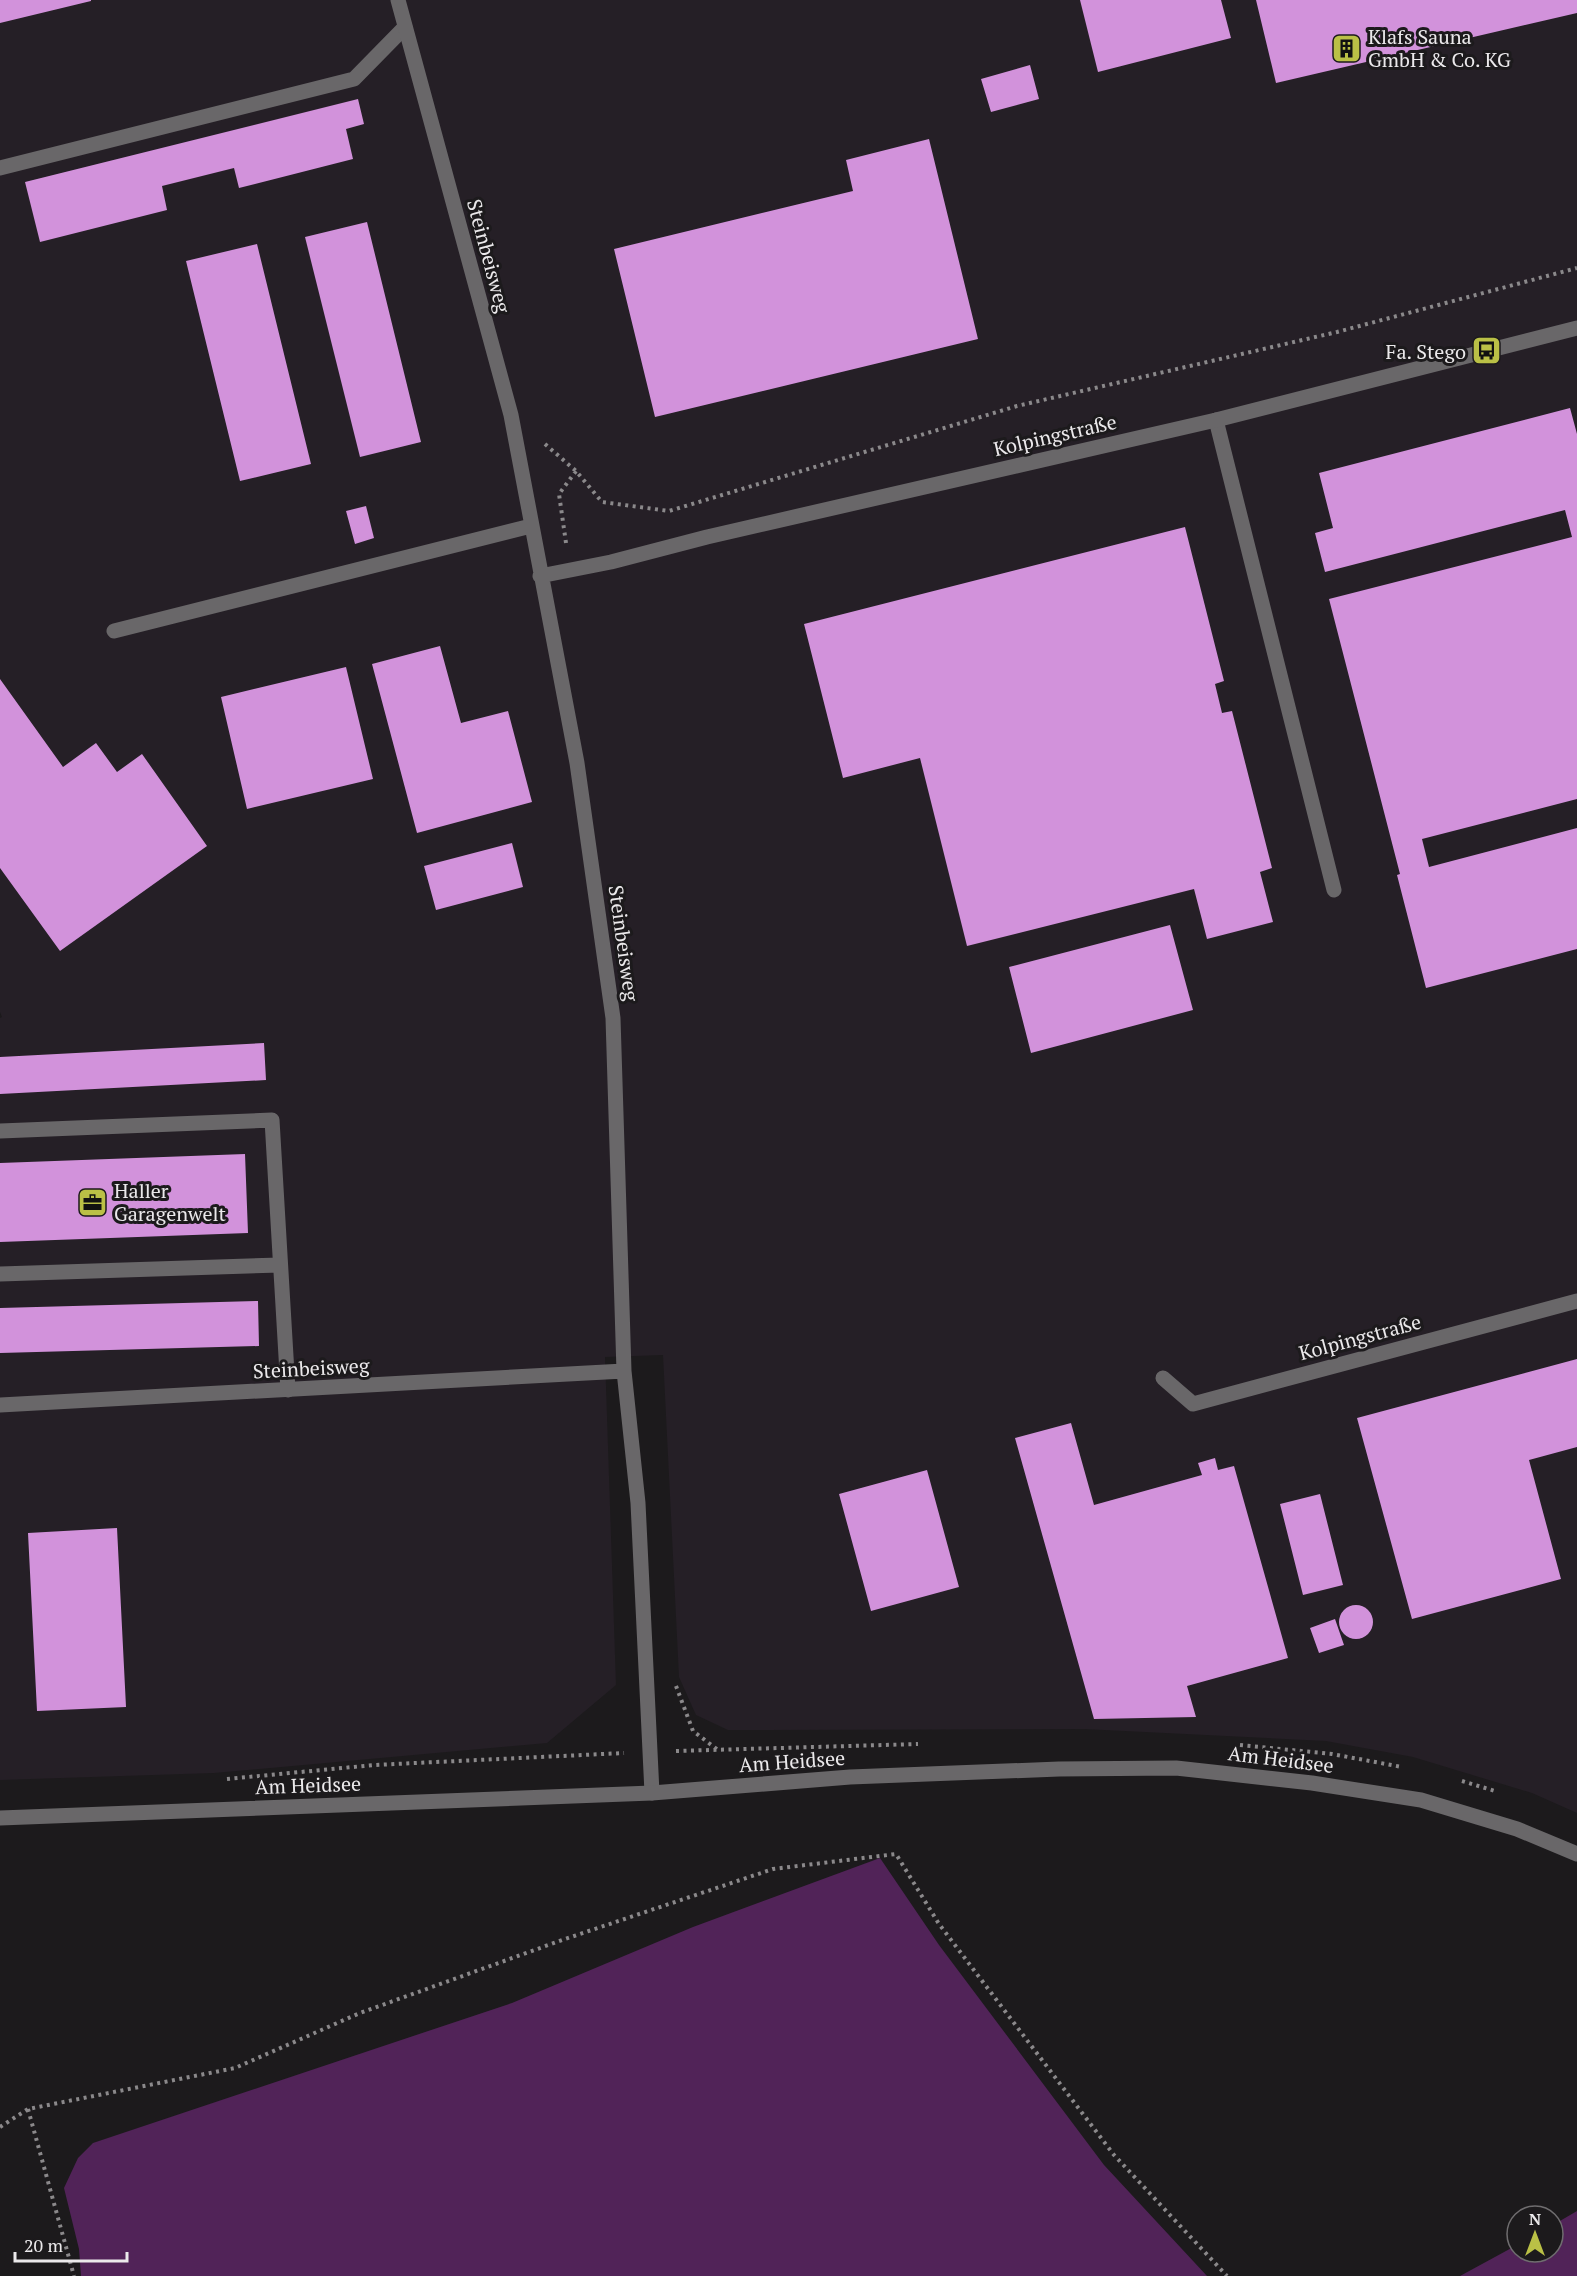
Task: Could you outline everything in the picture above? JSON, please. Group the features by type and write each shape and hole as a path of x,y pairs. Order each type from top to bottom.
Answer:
{"street":[{"name":"Steinbeisweg","path":"399,0 511,415 577,764 613,1018 624,1371 638,1503 652,1793"},
{"path":"0,168 354,79 405,27"},
{"name":"Kolpingstraße","path":"540,576 611,562 707,537 1216,420 1577,328"},
{"path":"1216,420 1334,890"},
{"path":"114,631 531,526"},
{"path":"0,1131 272,1120 288,1390"},
{"path":"0,1274 280,1265"},
{"name":"Kolpingstraße","path":"1163,1378 1193,1404 1577,1301"},
{"name":"Steinbeisweg","path":"0,1405 624,1371"},
{"name":"Am Heidsee","path":"0,1818 652,1793 850,1777 1059,1769 1176,1768 1312,1784 1420,1800 1517,1829 1577,1854"}],"path":[{"path":"511,415 576,471 602,502 669,511 1017,406 1337,332 1577,268"},
{"path":"223,1779 374,1765 566,1756"},
{"path":"0,2127 28,2109 235,2068 360,2013 565,1939 773,1869 896,1854 939,1924 1114,2155 1227,2276"},
{"path":"28,2109 74,2276"}],"shaded area":[{"path":"0,0 1577,0 1577,1813 1532,1793 1413,1757 1326,1741 1084,1729 728,1730 696,1715 679,1677 663,1355 605,1357 616,1685 547,1743 214,1773 0,1780 0,1018 2,1017 0,1012"},
{"path":"880,1858 939,1945 1104,2165 1207,2276 81,2276 79,2249 64,2188 78,2158 93,2143 512,2003 693,1927"},
{"path":"1577,2211 1577,2276 1460,2276 1505,2252 1505,2264 1565,2264 1565,2218"}],"building":[{"path":"0,0 91,0 91,1 0,23"},
{"path":"1080,0 1221,0 1231,38 1098,72"},
{"name":"Klafs Sauna GmbH & Co. KG","path":"1256,0 1577,0 1577,13 1276,83"},
{"path":"1030,65 1039,99 991,112 981,79"},
{"path":"358,99 364,124 346,129 353,159 239,188 234,168 162,186 167,210 40,242 25,182"},
{"path":"929,139 978,339 655,417 614,249 853,191 846,160"},
{"path":"367,222 421,442 360,457 305,237"},
{"path":"257,244 311,464 240,481 186,261"},
{"path":"1570,408 1577,434 1577,799 1422,839 1429,867 1577,828 1577,949 1426,988 1397,875 1400,874 1329,599 1572,537 1565,510 1325,572 1315,533 1333,528 1319,473"},
{"path":"366,506 374,538 355,544 346,511"},
{"path":"1185,527 1224,681 1215,684 1222,713 1232,711 1272,868 1260,872 1273,922 1207,939 1194,889 967,946 920,758 843,778 804,624"},
{"path":"440,646 461,723 508,711 532,802 417,833 372,664"},
{"path":"346,667 373,779 247,809 221,697"},
{"path":"0,679 63,767 96,743 117,772 142,754 207,846 60,951 0,868"},
{"path":"512,843 523,887 436,910 424,866"},
{"path":"1170,925 1193,1010 1031,1053 1009,967"},
{"path":"264,1043 266,1080 0,1094 0,1057"},
{"path":"245,1154 248,1233 0,1242 0,1163"},
{"path":"258,1301 259,1346 0,1353 0,1308"},
{"path":"1577,1359 1577,1447 1529,1460 1561,1579 1412,1619 1357,1418"},
{"path":"1071,1423 1094,1505 1202,1475 1198,1463 1215,1458 1218,1470 1234,1466 1288,1658 1187,1686 1196,1717 1094,1719 1015,1438"},
{"path":"927,1470 959,1587 871,1611 839,1494"},
{"path":"1320,1494 1343,1585 1303,1595 1280,1504"},
{"path":"117,1528 126,1707 37,1711 28,1533"},
{"path":"1356,1605 1368,1610 1373,1622 1368,1634 1356,1639 1344,1634 1339,1622 1344,1610"},
{"path":"1335,1619 1344,1645 1319,1653 1310,1628"}],"place":[{"name":"Klafs Sauna GmbH & Co. KG","path":"1347,48"},
{"name":"Fa. Stego","path":"1487,351"},
{"name":"Haller Garagenwelt","path":"93,1202"}]}
